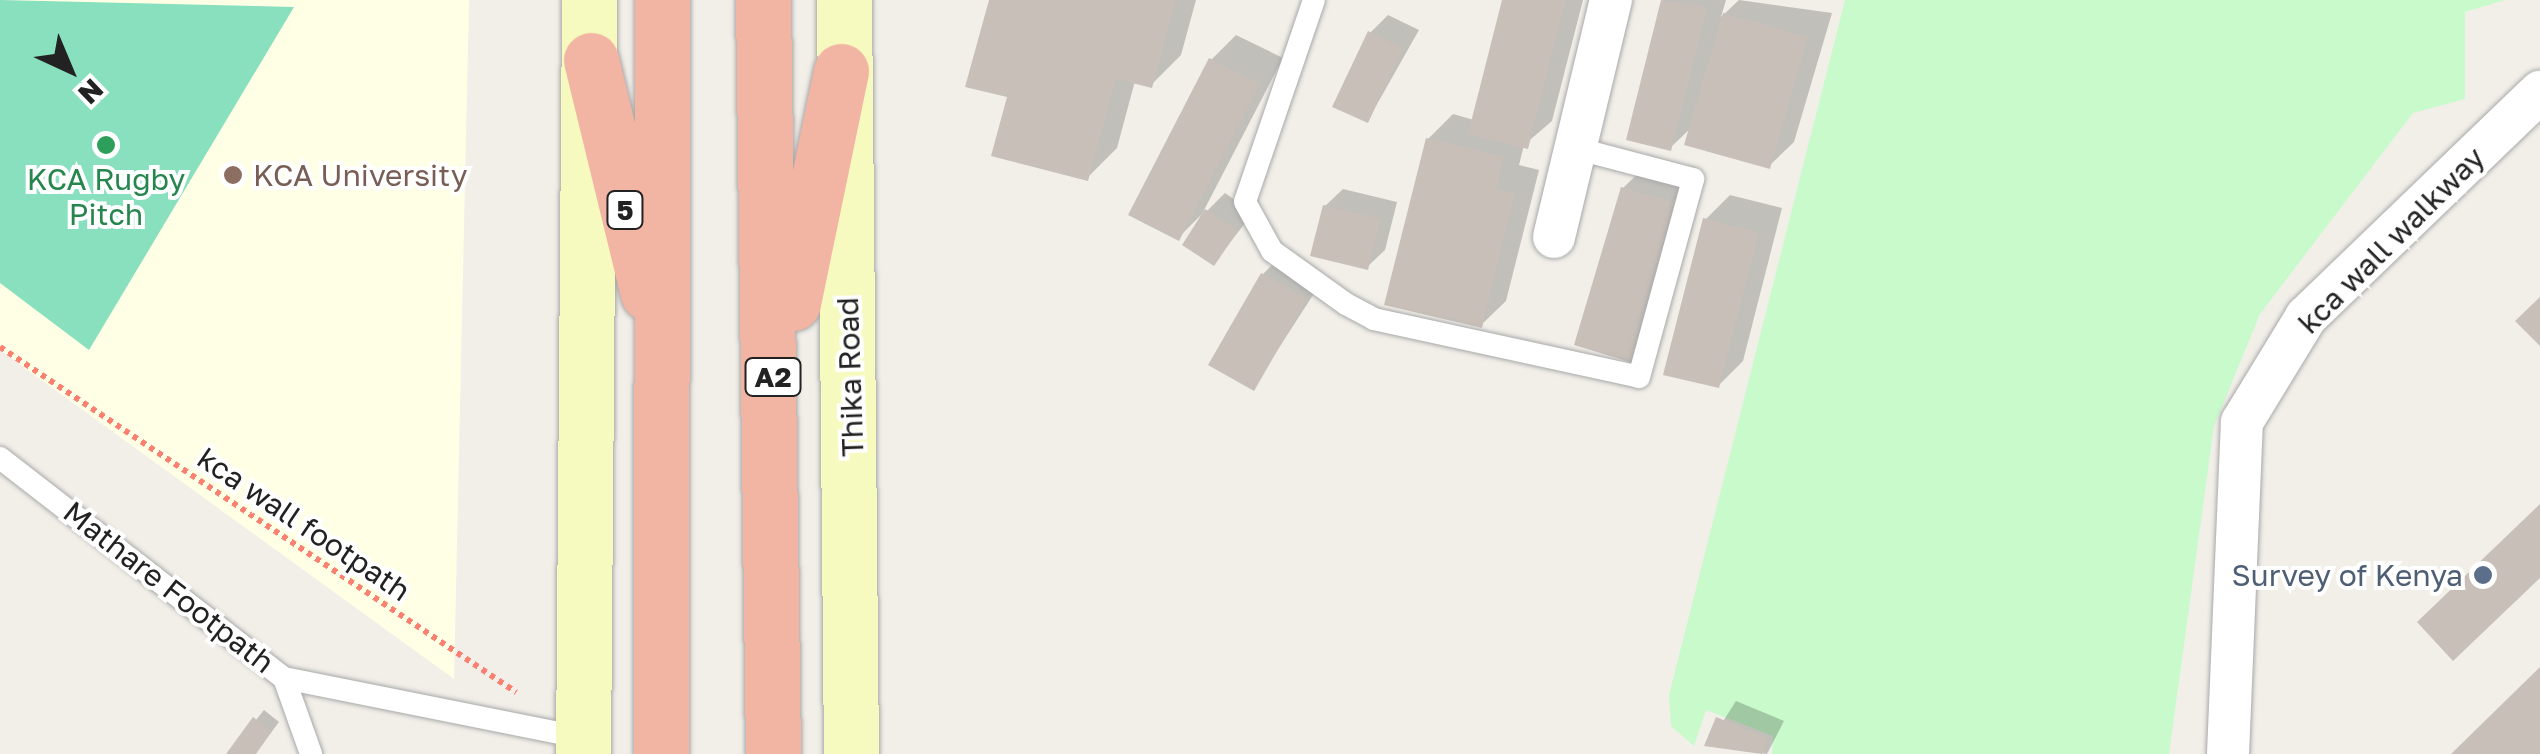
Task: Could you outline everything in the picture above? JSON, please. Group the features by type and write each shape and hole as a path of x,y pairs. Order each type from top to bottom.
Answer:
{"highway":[{"path":"662,0 667,358 662,754"},
{"name":"A2","path":"763,0 774,394 773,754"},
{"name":"5","path":"591,60 667,358"},
{"path":"774,394 842,71"}],"main road":[{"path":"584,746 589,0"},
{"name":"Thika Road","path":"844,0 851,754"}],"street":[{"path":"1554,238 1611,0"},
{"name":"kca wall walkway","path":"2228,754 2242,422 2306,317 2540,92"}],"lane":[{"path":"1314,0 1245,202 1272,251 1346,304 1374,319 1639,377 1692,179 1575,148"},
{"name":"Mathare Footpath","path":"0,458 284,678 584,746"},
{"path":"284,678 311,754"}],"path":[{"name":"kca wall footpath","path":"0,347 584,746"}],"shaded area":[{"name":"KCA University","path":"0,0 469,0 454,679 0,350"}],"green space":[{"name":"KCA Rugby Pitch","path":"0,0 294,7 89,350 0,283"},
{"path":"1845,0 2505,0 2465,12 2465,99 2413,113 2260,314 2214,426 2169,754 1772,754 1773,736 1706,710 1694,746 1671,726 1669,695"}],"building":[{"path":"989,0 1176,0 1152,88 1116,79 1088,181 991,156 1007,97 965,87"},
{"path":"1502,0 1566,0 1528,149 1468,134"},
{"path":"1661,0 1707,7 1671,151 1626,140"},
{"path":"1723,13 1808,37 1770,169 1684,145"},
{"path":"1368,31 1403,48 1368,123 1332,107"},
{"path":"1209,58 1260,84 1179,241 1128,215"},
{"path":"1426,138 1504,157 1496,189 1515,194 1482,328 1384,305"},
{"path":"1621,187 1680,204 1633,363 1574,345"},
{"path":"1323,205 1381,219 1368,270 1310,256"},
{"path":"1205,209 1238,231 1214,266 1182,245"},
{"path":"1703,218 1759,232 1719,388 1663,375"},
{"path":"1261,273 1307,299 1254,391 1208,365"},
{"path":"2540,297 2540,346 2515,321"},
{"path":"2540,504 2540,578 2453,661 2417,622"},
{"path":"2540,667 2540,754 2451,754"},
{"path":"253,717 272,731 256,754 226,754"},
{"path":"1716,717 1768,738 1762,754 1704,746"}],"place":[{"name":"KCA Rugby Pitch","path":"106,145"},
{"name":"KCA University","path":"233,175"},
{"name":"Survey of Kenya","path":"2483,575"}]}
